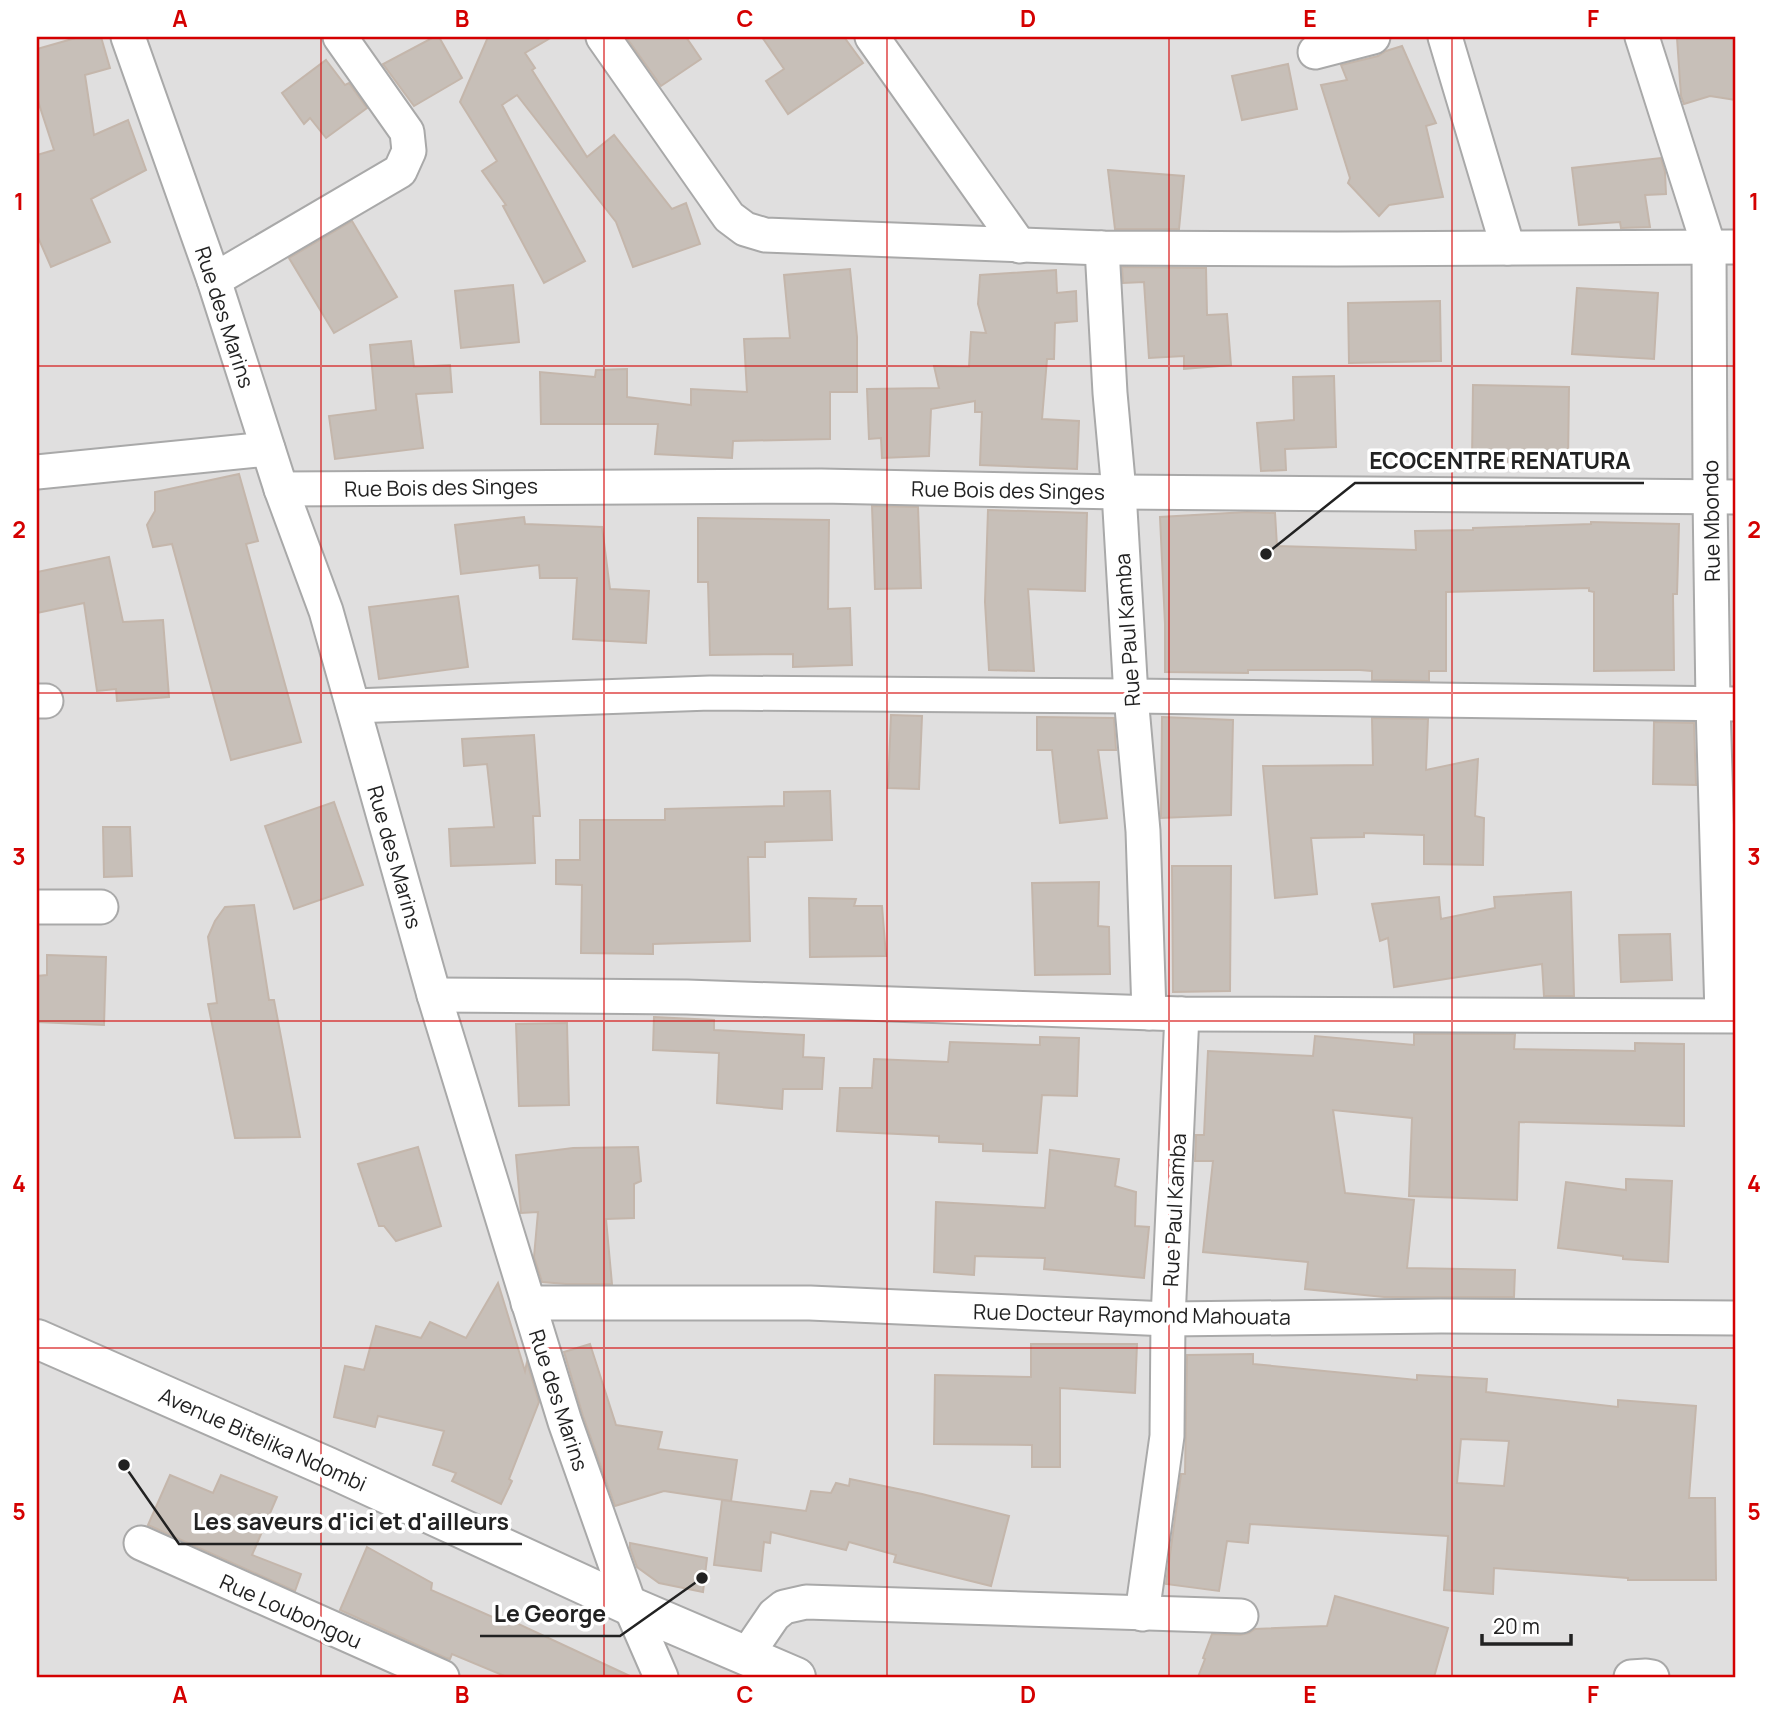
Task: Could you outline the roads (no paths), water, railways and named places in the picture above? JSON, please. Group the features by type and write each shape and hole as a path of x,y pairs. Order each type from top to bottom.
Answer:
{"street":[{"name":"Rue des Marins","path":"128,37 214,280 281,489 326,611 434,995 565,1422 630,1606 661,1677"},
{"path":"214,280 400,171 409,151 407,132 340,37"},
{"path":"603,37 729,217 745,229 765,235 1102,248 1723,247"},
{"path":"872,37 1020,246"},
{"path":"1315,52 1373,37"},
{"path":"1445,37 1508,248"},
{"name":"Rue Mbondo","path":"1642,37 1723,247 1729,1016"},
{"name":"Rue Paul Kamba","path":"1102,248 1131,696 1143,831 1149,1013"},
{"path":"37,472 268,449"},
{"name":"Rue Bois des Singes","path":"281,489 821,486 1119,492 1723,497"},
{"path":"354,706 710,693 1725,704"},
{"path":"37,907 101,907"},
{"path":"434,995 687,998 1182,1014 1729,1016"},
{"name":"Rue Paul Kamba","path":"1142,1614 1167,1436 1168,1319 1182,1014"},
{"name":"Rue Docteur Raymond Mahouata","path":"528,1303 810,1303 1168,1319 1441,1316 1736,1318"},
{"name":"Avenue Bitelika Ndombi","path":"37,1339 328,1467 630,1606 796,1677"},
{"name":"Rue Loubongou","path":"141,1544 442,1677"},
{"path":"746,1656 775,1615 784,1607 806,1602 1241,1616"}],"place":[{"name":"ECOCENTRE RENATURA","path":"1266,554"},
{"name":"Les saveurs d'ici et d'ailleurs","path":"124,1465"},
{"name":"Le George","path":"702,1578"}]}
